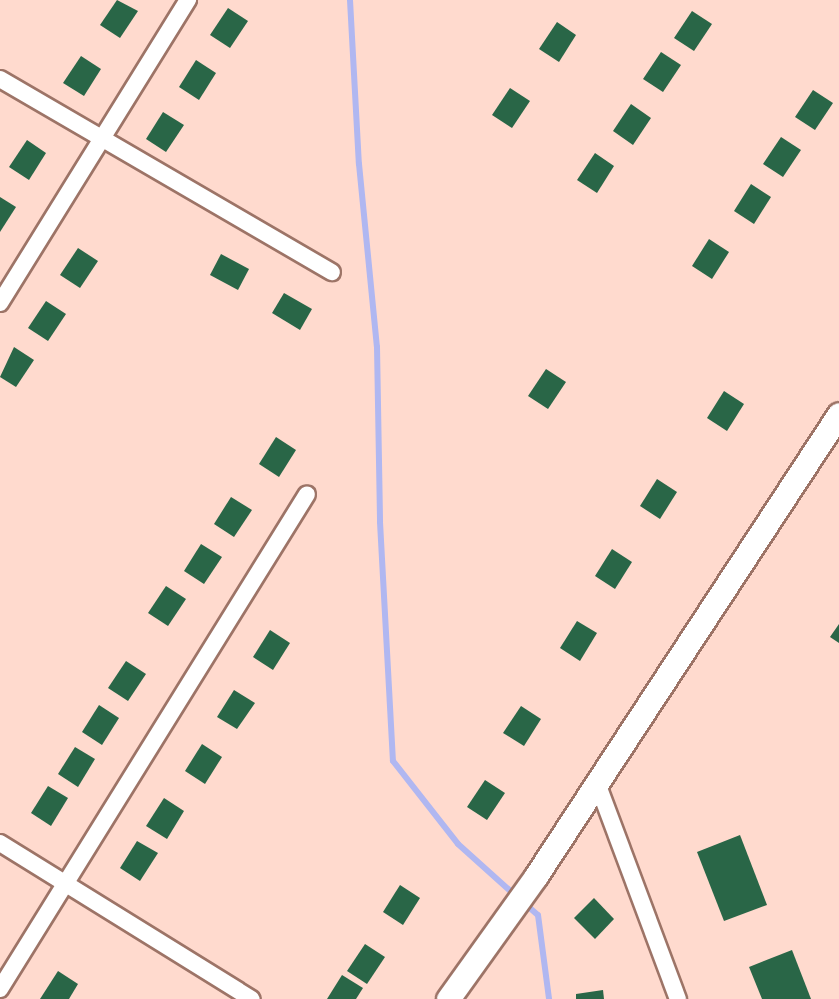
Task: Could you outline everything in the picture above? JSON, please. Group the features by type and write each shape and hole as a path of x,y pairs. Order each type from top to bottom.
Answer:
{"main road":[{"path":"448,999 536,876 596,780 839,414"}],"street":[{"path":"0,303 188,0"},
{"path":"0,79 332,272"},
{"path":"0,989 68,886 307,494"},
{"path":"596,780 678,999"},
{"path":"0,843 252,999"}],"building":[{"path":"117,0 138,11 120,38 100,25"},
{"path":"228,8 248,21 230,48 210,35"},
{"path":"692,11 712,24 694,51 674,38"},
{"path":"557,22 576,35 559,62 539,49"},
{"path":"661,52 681,65 663,92 643,79"},
{"path":"81,56 101,69 84,96 63,83"},
{"path":"196,60 216,73 199,100 179,87"},
{"path":"510,88 530,101 512,128 492,115"},
{"path":"813,90 833,103 815,130 795,117"},
{"path":"631,104 651,118 633,145 613,131"},
{"path":"163,112 184,125 166,152 146,139"},
{"path":"781,137 801,150 783,177 763,164"},
{"path":"27,140 46,153 29,180 9,167"},
{"path":"595,153 614,166 597,193 577,180"},
{"path":"751,184 771,197 754,224 734,211"},
{"path":"0,197 16,207 0,232"},
{"path":"709,239 729,252 712,279 692,266"},
{"path":"78,248 98,261 80,288 60,275"},
{"path":"221,254 249,269 238,290 210,275"},
{"path":"284,293 312,309 300,330 272,313"},
{"path":"46,301 66,314 48,341 28,328"},
{"path":"14,347 34,360 16,387 0,377"},
{"path":"546,369 566,382 548,409 528,396"},
{"path":"724,391 744,404 727,431 707,418"},
{"path":"276,437 296,450 279,477 259,464"},
{"path":"657,479 677,492 660,519 640,506"},
{"path":"231,497 252,510 234,537 214,524"},
{"path":"201,544 222,557 204,584 184,571"},
{"path":"612,549 632,562 615,589 595,576"},
{"path":"166,586 186,599 168,626 148,613"},
{"path":"577,621 597,633 580,661 560,648"},
{"path":"839,624 839,643 830,637"},
{"path":"270,630 290,643 273,670 253,657"},
{"path":"126,661 146,674 128,701 108,688"},
{"path":"234,690 255,703 237,729 217,717"},
{"path":"99,705 119,718 102,745 82,732"},
{"path":"521,706 541,719 524,746 503,733"},
{"path":"202,744 222,757 205,784 185,771"},
{"path":"75,747 95,759 78,787 58,774"},
{"path":"485,780 505,793 487,820 467,807"},
{"path":"48,786 68,798 51,826 31,813"},
{"path":"164,798 184,811 167,839 146,826"},
{"path":"740,835 767,905 724,921 697,852"},
{"path":"137,841 158,853 140,881 120,868"},
{"path":"400,885 420,898 403,925 383,912"},
{"path":"594,898 614,919 595,939 574,918"},
{"path":"365,944 385,957 367,984 347,971"},
{"path":"792,950 811,999 762,999 749,967"},
{"path":"58,971 78,984 69,999 40,999"},
{"path":"342,975 363,988 356,999 327,999"},
{"path":"603,990 604,999 576,999 576,994"}],"waterway":[{"path":"350,0 359,164 377,347 380,522 393,761 458,844 516,896"},
{"path":"524,903 538,915 549,999"}]}
